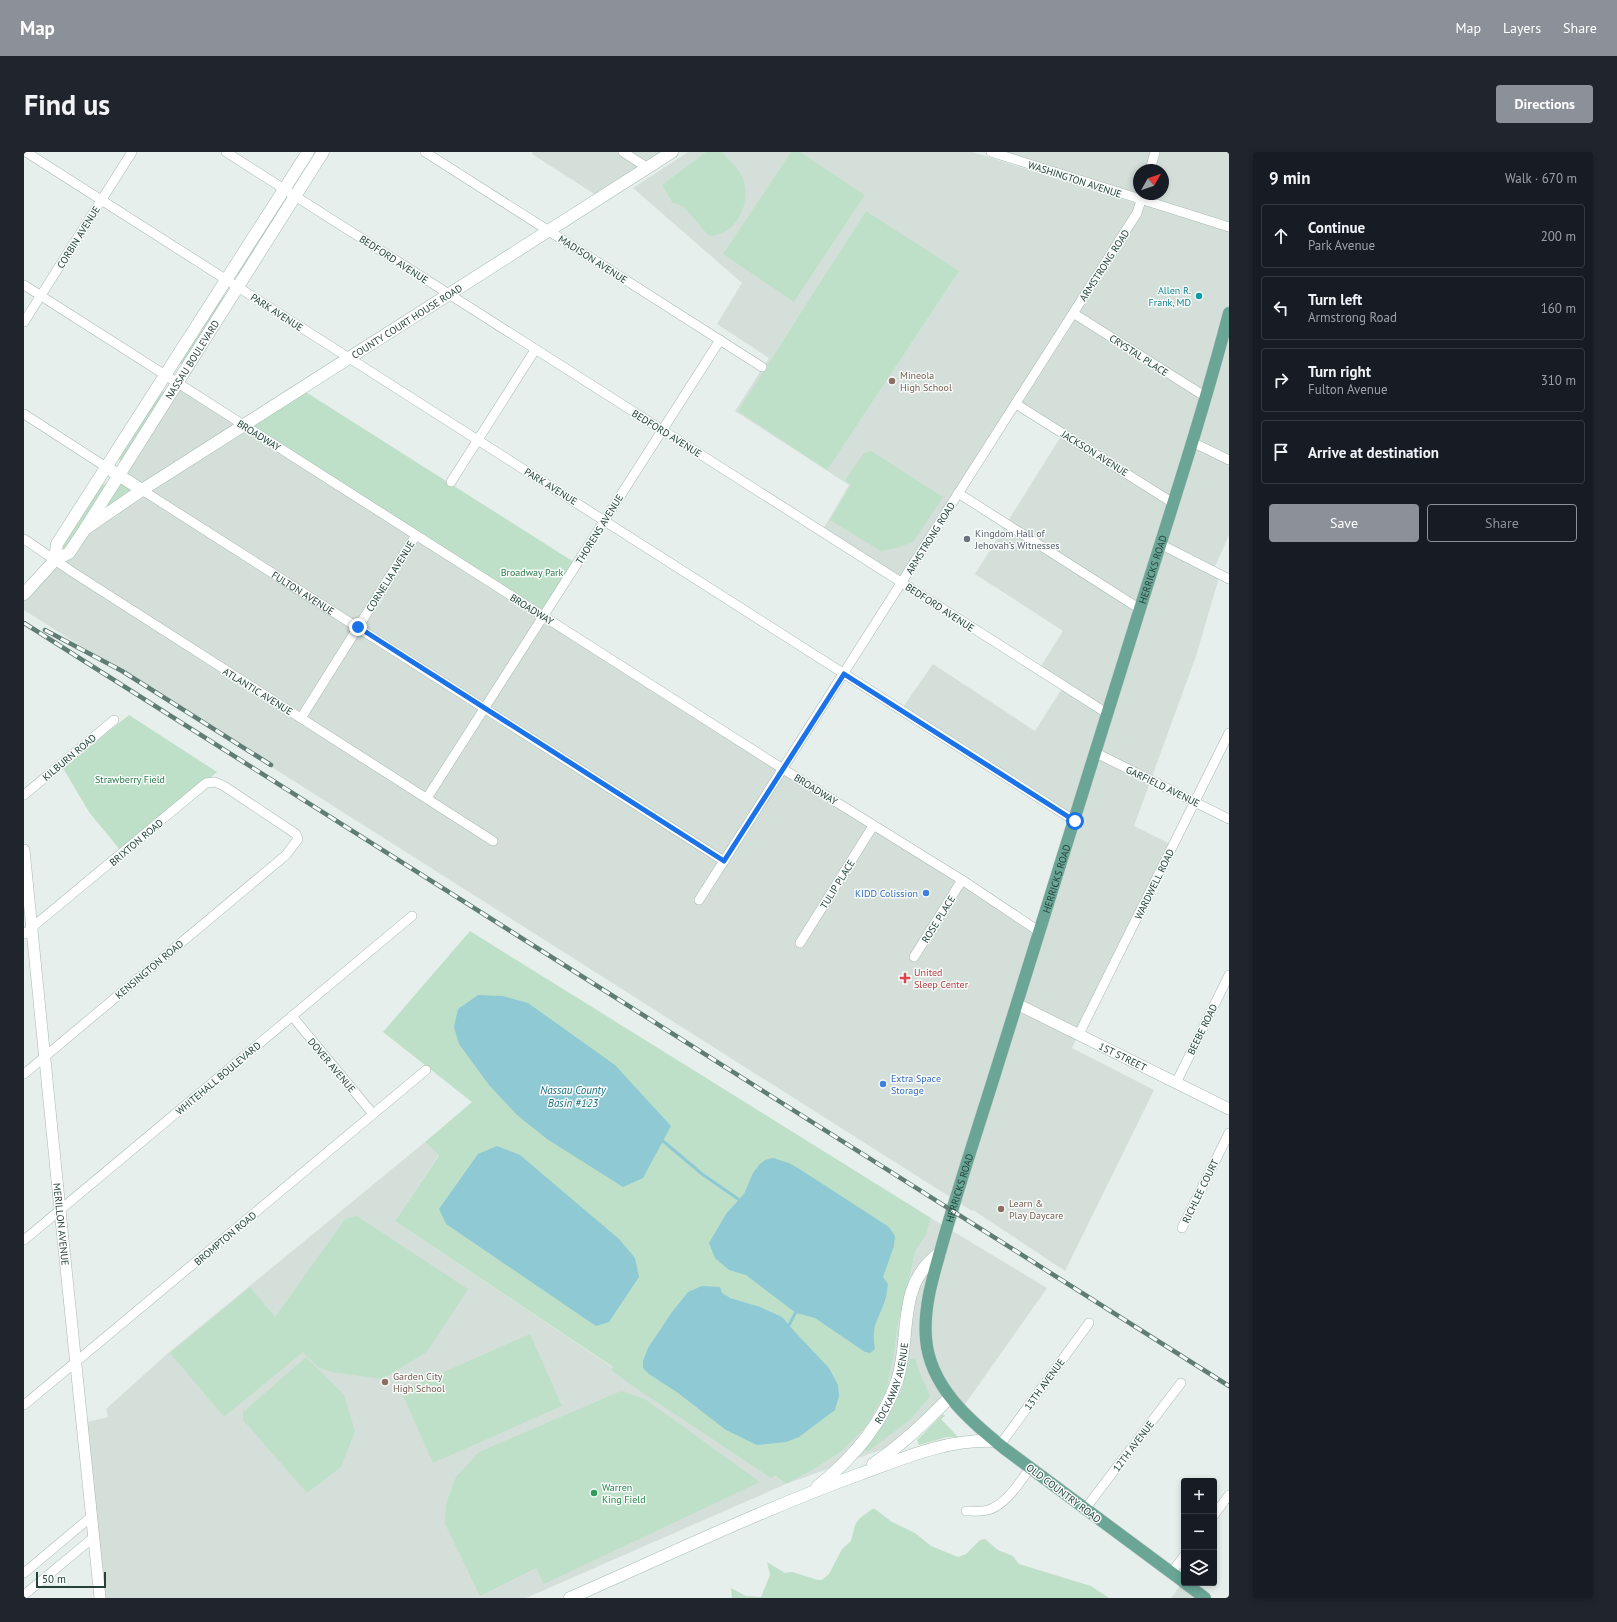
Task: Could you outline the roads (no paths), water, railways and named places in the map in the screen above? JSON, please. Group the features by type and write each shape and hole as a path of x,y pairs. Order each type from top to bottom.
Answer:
{"main road":[{"name":"NASSAU BOULEVARD","path":"55,560 57,544 308,152"},
{"name":"NASSAU BOULEVARD","path":"24,594 55,560 69,553 323,152"},
{"name":"COUNTY COURT HOUSE ROAD","path":"85,529 142,490 672,152"},
{"name":"HERRICKS ROAD","path":"950,1397 937,1376 930,1360 926,1341 926,1302 953,1206 1075,821 1206,397 1226,339 1229,313"},
{"name":"FULTON AVENUE","path":"106,467 142,490"},
{"name":"ROCKAWAY AVENUE","path":"806,1494 837,1471 860,1446 878,1422 897,1381 903,1350 909,1298 915,1281 924,1267 940,1253"},
{"name":"ROCKAWAY AVENUE","path":"852,1477 893,1451 918,1429 950,1397"},
{"name":"OLD COUNTRY ROAD","path":"950,1397 977,1426 997,1443 1181,1581"},
{"name":"ROCKAWAY AVENUE","path":"570,1598 806,1494 926,1450 963,1442 997,1443"},
{"name":"OLD COUNTRY ROAD","path":"1188,1586 1205,1598"}],"street":[{"name":"PARK AVENUE","path":"26,152 1075,821"},
{"name":"CORBIN AVENUE","path":"24,322 132,152"},
{"name":"BEDFORD AVENUE","path":"226,152 1108,714"},
{"name":"MADISON AVENUE","path":"425,152 762,367"},
{"path":"623,152 648,168"},
{"name":"WASHINGTON AVENUE","path":"991,152 1133,194"},
{"path":"1152,164 1155,152"},
{"name":"ARMSTRONG ROAD","path":"699,900 1137,213 1141,200"},
{"name":"WASHINGTON AVENUE","path":"1151,200 1229,227"},
{"name":"BROADWAY","path":"24,285 783,769 962,880 1040,932"},
{"name":"CRYSTAL PLACE","path":"1073,313 1206,397"},
{"name":"THORENS AVENUE","path":"427,798 720,340"},
{"path":"451,482 535,350"},
{"name":"JACKSON AVENUE","path":"1016,404 1173,503"},
{"name":"FULTON AVENUE","path":"24,414 106,467"},
{"path":"1192,442 1229,460"},
{"name":"FULTON AVENUE","path":"142,490 724,861"},
{"path":"958,493 1140,609"},
{"name":"CORNELIA AVENUE","path":"301,718 416,535"},
{"name":"ATLANTIC AVENUE","path":"24,539 493,841"},
{"path":"1160,544 1229,579"},
{"name":"KILBURN ROAD","path":"24,795 114,720"},
{"name":"WARDWELL ROAD","path":"1079,1034 1229,733"},
{"name":"GARFIELD AVENUE","path":"1096,753 1229,818"},
{"name":"BRIXTON ROAD","path":"28,931 206,784 215,782 296,834 298,840 294,847 274,865"},
{"name":"TULIP PLACE","path":"800,943 873,826"},
{"name":"MERILLON AVENUE","path":"24,850 28,931 44,1057 100,1598"},
{"name":"KENSINGTON ROAD","path":"24,1074 274,865"},
{"name":"ROSE PLACE","path":"914,957 962,880"},
{"name":"WHITEHALL BOULEVARD","path":"24,1240 412,916"},
{"name":"BEEBE ROAD","path":"1176,1083 1229,975"},
{"name":"1ST STREET","path":"1017,1004 1229,1109"},
{"name":"DOVER AVENUE","path":"292,1016 373,1114"},
{"name":"BROMPTON ROAD","path":"24,1405 426,1070"},
{"name":"RICHLEE COURT","path":"1182,1228 1229,1133"},
{"name":"13TH AVENUE","path":"997,1443 1089,1323"},
{"name":"12TH AVENUE","path":"1085,1509 1181,1383"},
{"path":"966,1511 988,1510 996,1506 1013,1490 1030,1468"},
{"path":"1215,1514 1229,1495"},
{"path":"24,1572 92,1516"},
{"path":"26,1589 94,1537"},
{"path":"1171,1573 1181,1560"}],"water":[{"name":"Nassau County Basin #123","path":"478,995 503,996 528,1003 615,1065 671,1126 643,1178 623,1187 547,1139 517,1115 489,1085 459,1044 454,1027 458,1009"},
{"path":"497,1146 520,1155 619,1239 635,1258 639,1277 609,1322 596,1326 446,1224 439,1209 478,1154"},
{"path":"773,1158 789,1163 801,1170 889,1227 895,1236 894,1246 883,1277 888,1284 886,1298 874,1330 875,1349 870,1353 865,1352 815,1318 796,1313 746,1275 729,1270 715,1258 709,1243 726,1214 744,1194 753,1173 759,1165 765,1160"},
{"path":"702,1286 720,1287 722,1293 730,1298 760,1307 782,1317 829,1368 838,1385 839,1396 835,1410 799,1437 786,1442 757,1445 726,1430 678,1393 649,1374 643,1368 643,1361 648,1348 672,1312 688,1292"}],"waterway":[{"path":"663,1141 702,1174 741,1201"},
{"path":"789,1325 797,1310"}],"railway":[{"path":"24,623 1229,1386"},
{"path":"45,630 122,671 271,765"}],"place":[{"name":"Allen R. Frank, MD","path":"1199,296"},
{"name":"Mineola High School","path":"892,381"},
{"name":"Kingdom Hall of Jehovah’s Witnesses","path":"967,539"},
{"name":"KIDD Colission","path":"926,893"},
{"name":"United Sleep Center","path":"905,978"},
{"name":"Extra Space Storage","path":"883,1084"},
{"name":"Learn & Play Daycare","path":"1001,1209"},
{"name":"Garden City High School","path":"385,1382"},
{"name":"Warren King Field","path":"594,1493"}],"park label":[{"name":"Broadway Park","path":"532,572"},
{"name":"Strawberry Field","path":"130,779"}]}
